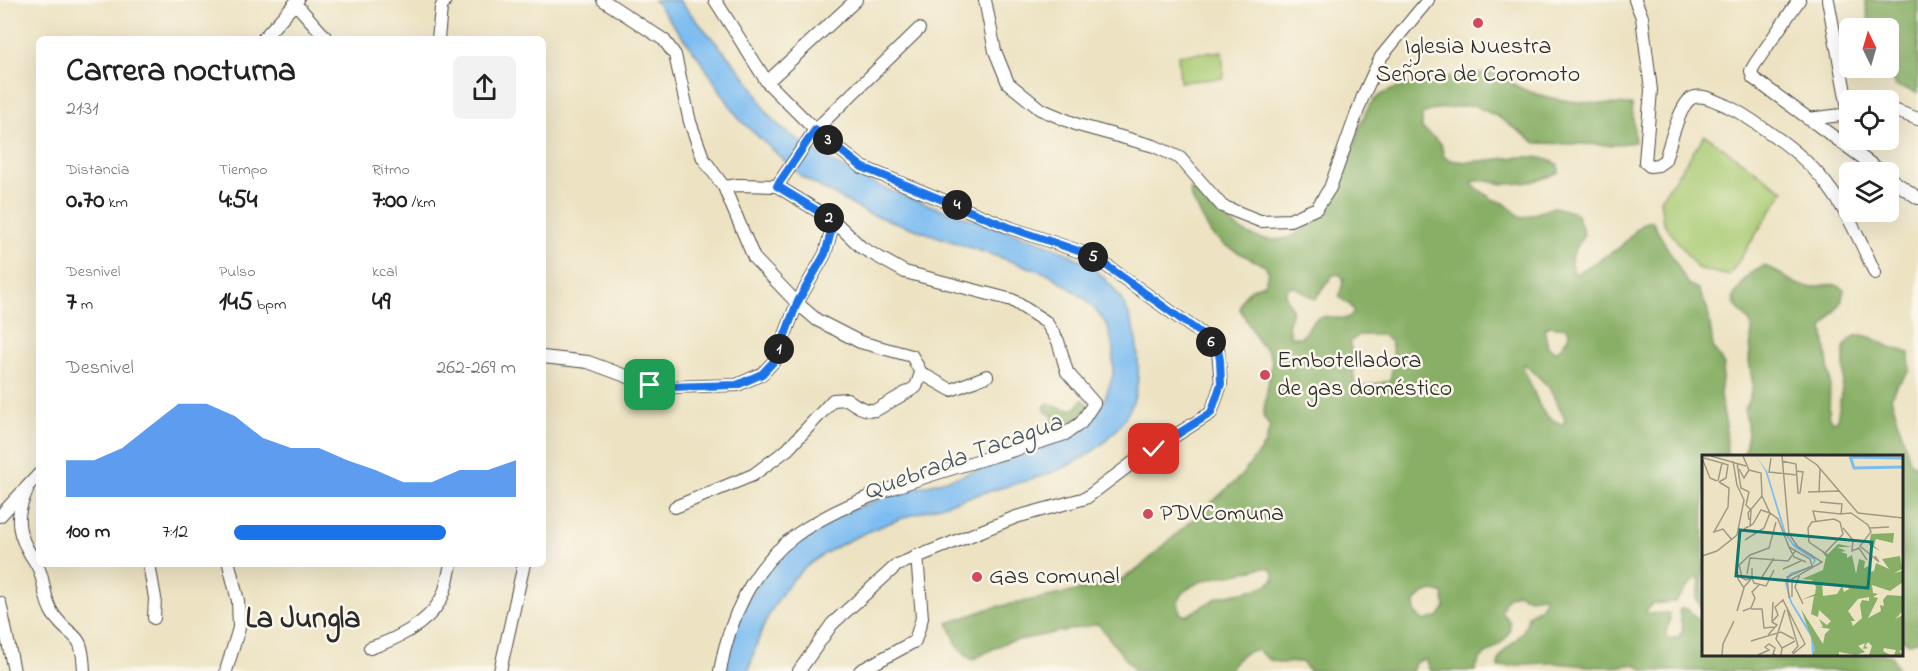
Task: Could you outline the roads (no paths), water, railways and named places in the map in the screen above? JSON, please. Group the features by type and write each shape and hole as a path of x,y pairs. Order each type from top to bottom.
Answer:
{"street":[{"path":"438,36 441,8 445,0"},
{"path":"603,0 664,40 675,56 683,82 690,122 700,149 712,173 724,187 754,258 797,303 817,320 860,342 912,356 921,373 951,390 987,376"},
{"path":"715,0 767,82 815,130 862,167 1011,228 1093,256 1179,317 1218,349 1221,384 1211,413 1135,461 1086,498 1016,517 897,565 854,601 832,624 799,671"},
{"path":"767,82 856,0"},
{"path":"986,0 995,51 1008,83 1040,109 1078,125 1154,146 1180,158 1222,206 1260,221 1290,220 1317,208 1330,188 1363,96 1381,57 1428,0"},
{"path":"1635,0 1642,17 1651,90 1645,162 1650,166 1658,165 1665,160 1684,104 1693,97 1706,97 1738,111 1799,152 1818,171 1832,188 1854,227 1875,273"},
{"path":"1799,0 1751,71 1753,78 1867,162"},
{"path":"1828,0 1844,90"},
{"path":"266,36 296,1 325,36"},
{"path":"777,183 815,130 919,29"},
{"path":"1899,112 1918,118"},
{"path":"1808,119 1839,116"},
{"path":"1856,150 1858,156"},
{"path":"720,671 725,641 736,611 765,565 796,536 841,509 886,492 1065,434 1081,423 1094,403 1067,372 1058,342 1046,322 1012,300 905,272 862,248 834,221 777,183 724,187"},
{"path":"1899,185 1918,198"},
{"path":"546,357 564,357 588,362 650,385 697,387 737,385 762,374 776,359 797,303 825,254 834,221"},
{"path":"675,507 753,475 788,448 832,400 847,399 857,406 876,410 916,387 921,373"},
{"path":"0,516 36,478"},
{"path":"27,490 18,509 26,548 36,564"},
{"path":"860,671 915,641 922,618 917,555"},
{"path":"38,567 41,572 46,602 52,613 77,637 83,647 84,671"},
{"path":"150,567 155,598 154,618"},
{"path":"228,671 239,628 240,613 231,567"},
{"path":"370,648 385,643 415,626 434,610 445,591 450,567"},
{"path":"500,671 523,567"},
{"path":"0,603 14,671"}],"water":[{"path":"654,0 679,0 742,72 768,114 793,137 839,166 884,188 1069,254 1093,269 1114,288 1128,311 1136,337 1138,377 1135,395 1120,426 1108,439 1080,459 1048,474 952,502 881,526 821,556 798,574 781,595 761,632 749,671 722,671 735,622 759,579 791,546 828,519 882,498 960,476 1069,438 1088,424 1104,401 1113,375 1113,345 1107,325 1098,313 1084,298 1049,274 867,213 802,177 739,119 699,58"}],"place":[{"name":"Iglesia Nuestra Señora de Coromoto","path":"1478,23"},
{"name":"Embotelladora de gas doméstico","path":"1265,375"},
{"name":"PDVComuna","path":"1148,514"},
{"name":"Gas comunal","path":"977,577"}],"district":[{"name":"La Jungla","path":"303,620"}],"water label":[{"name":"Quebrada Tacagua","path":"963,458"}]}
